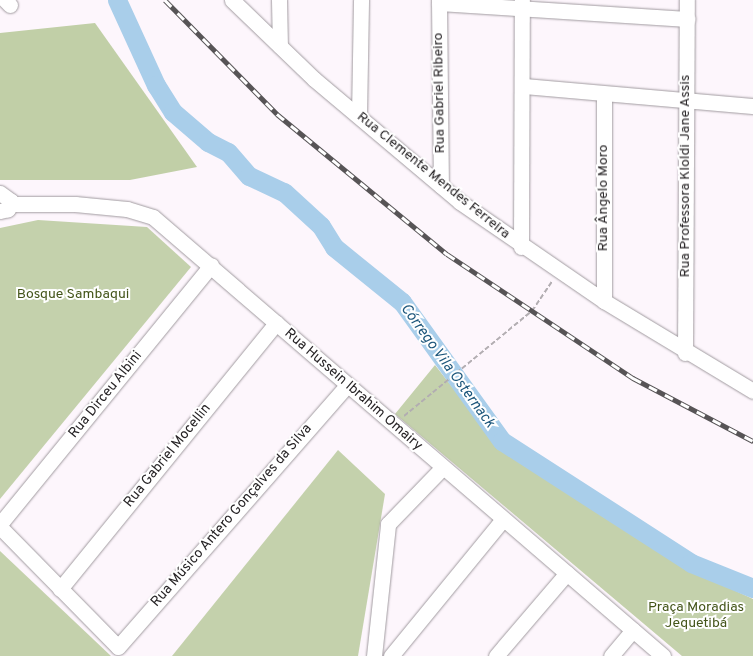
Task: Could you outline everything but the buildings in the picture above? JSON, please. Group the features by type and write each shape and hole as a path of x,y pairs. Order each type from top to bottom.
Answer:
{"street":[{"name":"Rua Clemente Mendes Ferreira","path":"232,0 280,46 359,116 441,186 521,247 685,353 753,392"},
{"path":"279,0 280,46"},
{"path":"359,116 361,0"},
{"name":"Rua Professora Kloldi Jane Assis","path":"685,353 687,0"},
{"path":"439,1 522,3 687,19"},
{"name":"Rua Gabriel Ribeiro","path":"439,1 441,186"},
{"path":"521,247 522,3"},
{"path":"523,86 604,95 753,106"},
{"name":"Rua Ângelo Moro","path":"604,95 604,302"},
{"path":"0,193 8,195 6,208"},
{"name":"Rua Hussein Ibrahim Omairy","path":"6,208 127,209 153,217 211,265 347,386 663,656"},
{"name":"Rua Dirceu Albini","path":"0,525 211,265"},
{"name":"Rua Gabriel Mocellin","path":"60,589 276,323"},
{"name":"Rua Músico Antero Gonçalves da Silva","path":"60,589 118,647 347,386"},
{"path":"374,656 388,524 442,467"},
{"path":"391,656 503,519"},
{"path":"0,525 60,589"},
{"path":"496,656 567,573"},
{"path":"611,656 633,630"}],"path":[{"path":"394,425 460,368 532,310 558,271"}],"green space":[{"path":"95,23 197,167 130,180 0,180 0,33"},
{"name":"Bosque Sambaqui","path":"38,220 147,227 191,267 0,499 0,228"},
{"name":"Praça Moradias Jequetibá","path":"435,365 498,446 684,567 753,599 753,656 682,656 395,414"},
{"path":"338,450 385,494 358,656 172,656"},
{"path":"0,551 111,656 0,656"}],"waterway":[{"name":"Córrego Vila Osternack","path":"117,0 156,85 173,112 208,142 228,152 249,176 284,192 321,226 334,247 402,302 502,441 691,563 753,588"}],"railway":[{"path":"165,0 277,114 447,254 633,378 753,441"}]}
